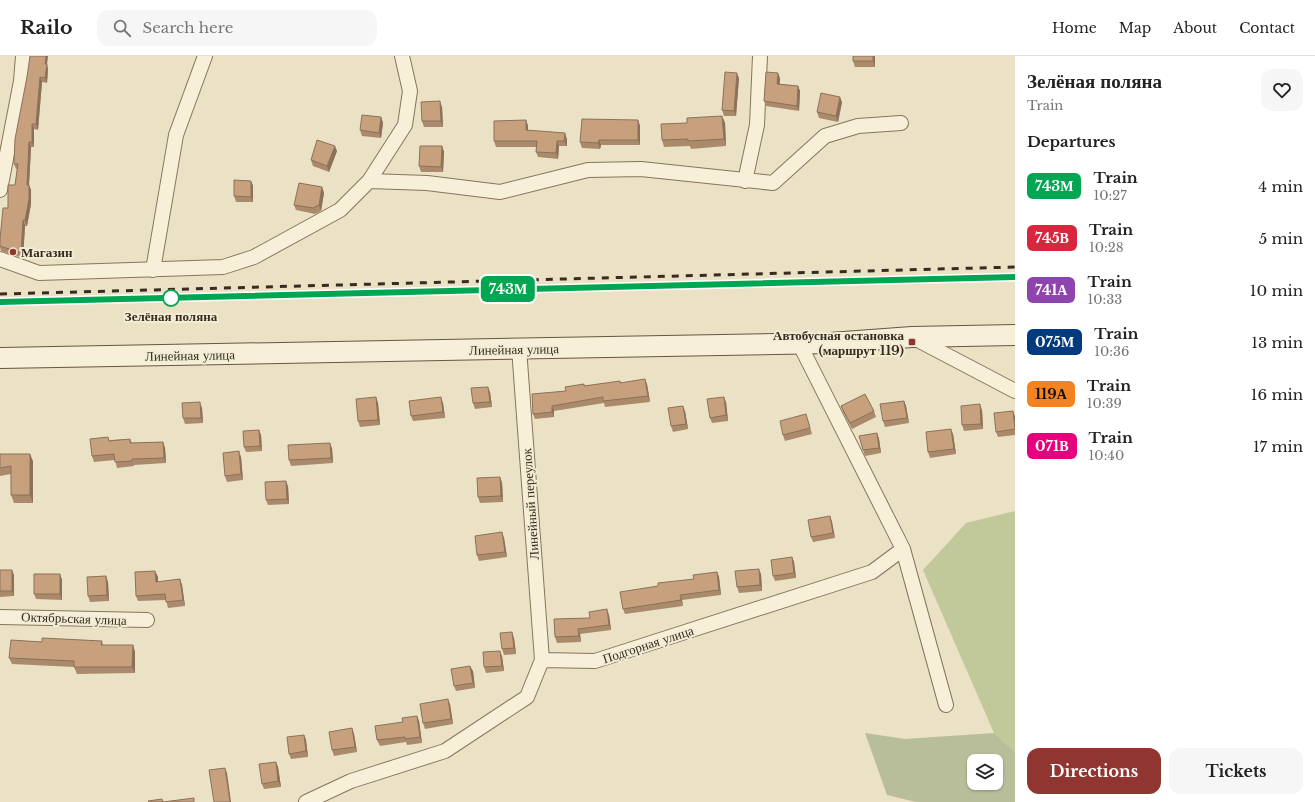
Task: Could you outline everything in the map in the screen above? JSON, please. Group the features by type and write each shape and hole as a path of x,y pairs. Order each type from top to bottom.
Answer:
{"street":[{"path":"0,190 21,81 23,56"},
{"path":"153,270 176,135 205,56"},
{"path":"0,259 39,273 223,267 254,257 340,210 369,181 405,125 410,91 402,56"},
{"path":"745,181 757,125 760,56"},
{"path":"369,181 427,183 500,192 588,170 641,169 773,183 825,136 858,126 901,123"},
{"name":"Линейная улица","path":"0,358 830,343 912,337 1015,335"},
{"path":"912,337 1015,391"},
{"path":"799,343 903,549 946,705"},
{"name":"Линейный переулок","path":"519,348 542,660"},
{"name":"Подгорная улица","path":"542,660 595,661 872,572 903,549"},
{"name":"Октябрьская улица","path":"0,616 147,620"},
{"path":"306,802 351,781 444,751 527,697 542,660"}],"green space":[{"path":"1015,511 1015,752 994,733 923,570 966,523"},
{"path":"865,733 905,739 994,733 1015,752 1015,802 916,802 887,795"}],"building":[{"path":"30,56 46,56 45,64 47,64 45,78 40,77 36,124 32,124 32,142 29,142 27,185 29,185 29,199 25,220 23,220 21,253 0,246 0,239 3,208 8,208 8,185 15,185 18,164 14,164 15,139"},
{"path":"853,56 873,56 873,61 853,61"},
{"path":"725,72 737,73 734,111 722,110"},
{"path":"766,72 778,73 777,84 798,86 797,106 764,101"},
{"path":"821,93 840,97 836,116 817,112"},
{"path":"440,101 441,121 422,121 421,102"},
{"path":"362,115 381,117 379,133 360,130"},
{"path":"722,116 724,139 688,141 688,139 662,140 661,124 687,123 687,118"},
{"path":"582,119 638,120 638,140 599,140 598,143 580,142"},
{"path":"526,120 526,130 565,133 564,141 557,141 556,153 536,152 537,141 494,141 494,121"},
{"path":"317,140 335,146 327,166 311,160"},
{"path":"420,146 442,146 441,167 419,166"},
{"path":"234,180 251,181 251,197 234,196"},
{"path":"299,183 322,187 319,205 313,208 294,205"},
{"path":"645,379 648,396 603,401 603,397 552,406 552,412 533,414 532,394 566,391 565,387 584,384 584,386"},
{"path":"488,387 490,402 473,403 471,388"},
{"path":"865,394 874,411 850,423 841,406"},
{"path":"376,397 378,420 358,421 356,399"},
{"path":"441,397 443,412 411,416 409,401"},
{"path":"724,397 726,415 710,418 707,399"},
{"path":"904,401 907,418 883,421 880,404"},
{"path":"200,402 201,418 183,418 182,403"},
{"path":"980,404 981,424 962,425 961,406"},
{"path":"683,406 686,424 671,426 668,408"},
{"path":"1013,411 1015,429 996,432 994,413"},
{"path":"806,414 810,428 783,435 780,421"},
{"path":"951,429 954,449 928,452 926,432"},
{"path":"259,430 260,446 244,447 243,431"},
{"path":"877,433 879,448 863,450 859,436"},
{"path":"108,437 109,441 130,439 130,443 163,442 164,458 132,459 132,461 115,462 114,454 92,456 90,439"},
{"path":"330,443 331,458 289,460 288,445"},
{"path":"239,451 241,474 225,476 223,453"},
{"path":"0,454 30,454 30,495 11,495 11,466 0,468"},
{"path":"500,477 501,496 478,497 477,478"},
{"path":"286,481 287,499 266,500 265,482"},
{"path":"830,516 833,533 811,537 808,520"},
{"path":"502,532 505,552 477,555 475,536"},
{"path":"792,557 794,573 773,576 771,560"},
{"path":"759,569 760,585 737,587 735,571"},
{"path":"0,570 12,570 12,591 0,591"},
{"path":"155,571 156,582 180,579 183,600 166,602 165,594 136,596 135,572"},
{"path":"717,572 719,590 680,595 681,600 623,609 620,592 658,586 658,583 694,579 693,575"},
{"path":"34,574 60,574 60,594 34,594"},
{"path":"106,576 107,595 88,596 87,577"},
{"path":"607,609 609,625 578,629 579,636 555,637 554,619 590,618 589,612"},
{"path":"512,632 514,648 502,649 500,633"},
{"path":"42,638 102,641 101,645 133,645 132,667 74,667 74,661 9,658 11,640 42,642"},
{"path":"500,651 502,666 484,667 483,652"},
{"path":"470,666 473,683 454,686 451,669"},
{"path":"448,699 451,719 423,723 420,704"},
{"path":"417,716 420,737 377,740 375,726 403,722 402,718"},
{"path":"352,728 355,747 332,750 329,732"},
{"path":"304,735 306,751 289,754 287,737"},
{"path":"276,762 278,781 262,784 259,764"},
{"path":"225,768 230,802 214,802 209,770"},
{"path":"194,798 194,802 163,802"},
{"path":"162,799 163,802 148,801"}],"railway":[{"path":"0,294 1015,267"},
{"path":"0,302 1015,277"}],"train":[{"name":"743М","path":"0,302 1015,277"}],"place":[{"name":"Магазин","path":"13,252"},
{"name":"Зелёная поляна","path":"171,298"},
{"name":"Автобусная остановка (маршрут 119)","path":"912,342"}]}
